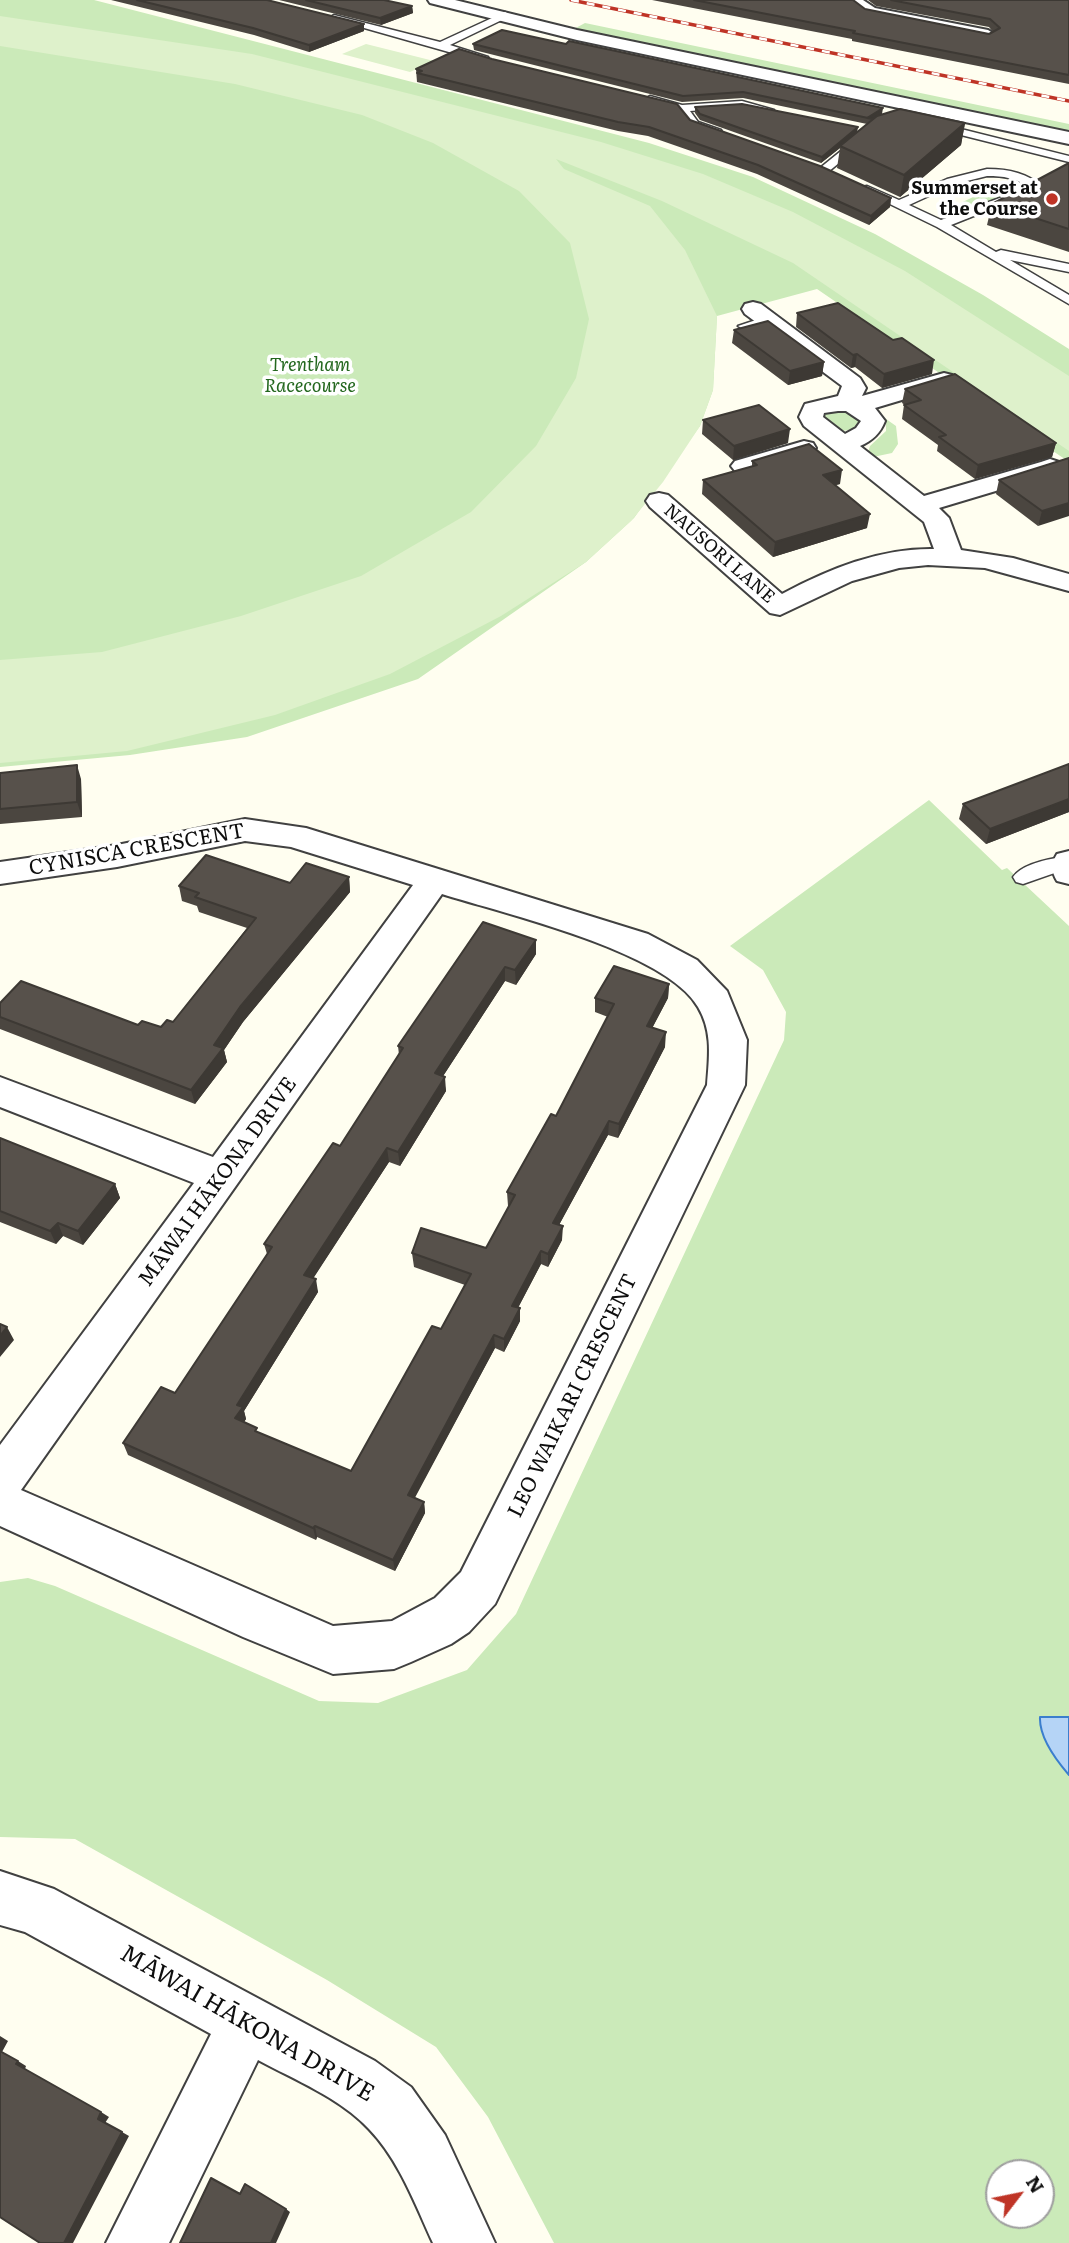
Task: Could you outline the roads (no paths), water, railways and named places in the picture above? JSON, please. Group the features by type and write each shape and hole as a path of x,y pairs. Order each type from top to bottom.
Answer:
{"street":[{"path":"436,0 577,35 910,109 1069,138"},
{"path":"852,0 870,12 988,35"},
{"path":"755,318 852,383 852,406"},
{"path":"944,380 852,406 824,405 812,413 813,421 921,505 941,527 950,555 1027,567 1069,583"},
{"path":"744,466 859,438 871,428 873,421 870,415 852,406"},
{"path":"921,505 1063,464"},
{"name":"NAUSORI LANE","path":"659,501 780,607 842,575 870,566 950,555"},
{"name":"CYNISCA CRESCENT","path":"0,873 117,856 245,830 294,836 435,880"},
{"path":"1069,862 1069,873"},
{"name":"MĀWAI HĀKONA DRIVE","path":"0,1482 435,880"},
{"name":"LEO WAIKARI CRESCENT","path":"0,1503 333,1650 394,1646 452,1615 478,1588 726,1085 729,1040 714,1000 684,969 636,943 435,880"},
{"path":"0,1092 222,1177"},
{"name":"MĀWAI HĀKONA DRIVE","path":"0,1898 35,1908 355,2081 390,2108 424,2156 464,2243"},
{"path":"137,2243 247,2022"}],"lane":[{"path":"319,15 442,45 498,63"},
{"path":"442,45 505,15"},
{"path":"635,96 682,108 741,104 781,112"},
{"path":"682,108 694,124 729,136"},
{"path":"925,123 1069,159"},
{"path":"860,128 872,131 830,173 941,224 1067,298"},
{"path":"900,204 979,172 1004,173 1030,181 1038,188 941,224"},
{"path":"988,252 1069,268"},
{"path":"1023,877 1053,865 1069,862"}],"water":[{"path":"1040,1717 1069,1717 1069,1775 1045,1740"}],"railway":[{"path":"571,0 1069,101"}],"place":[{"name":"Summerset at the Course","path":"1052,199"}],"park label":[{"name":"Trentham Racecourse","path":"310,376"}]}
